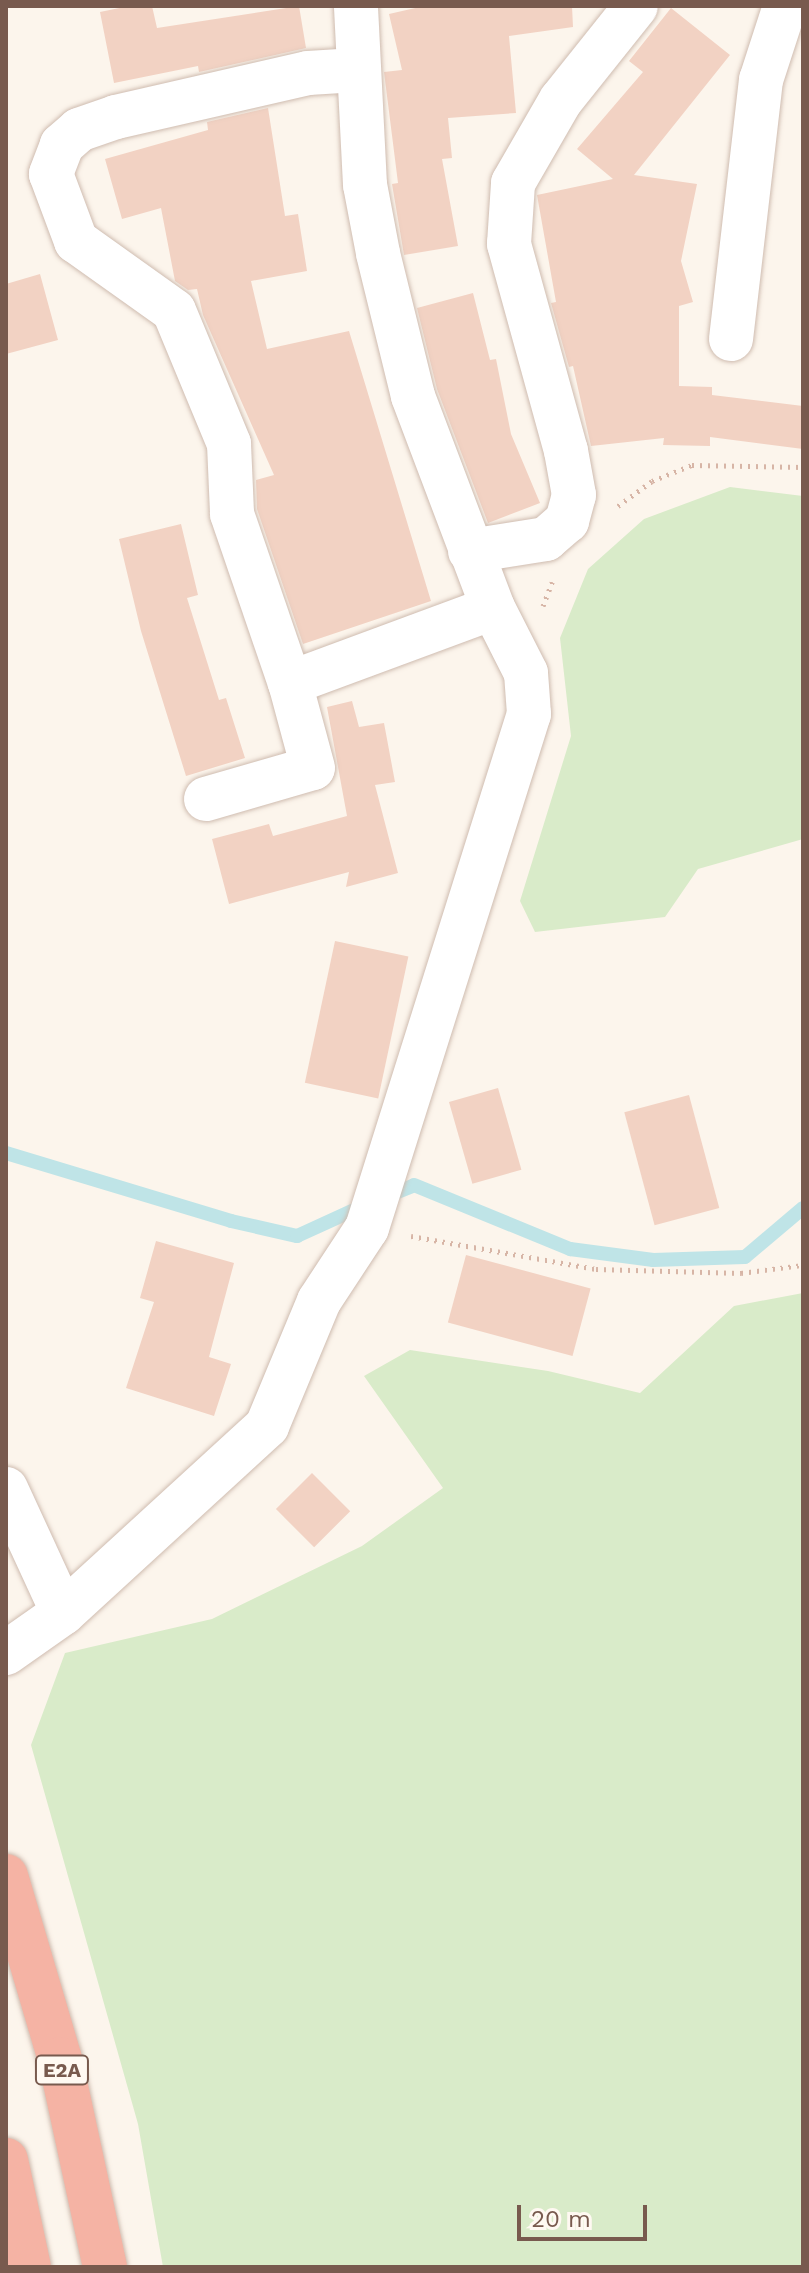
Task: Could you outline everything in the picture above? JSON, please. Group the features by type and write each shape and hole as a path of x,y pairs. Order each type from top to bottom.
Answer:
{"highway":[{"name":"E2A","path":"6,1876 60,2059 105,2267"},
{"path":"6,2160 29,2267"}],"street":[{"path":"6,1653 63,1613 267,1426 319,1301 367,1228 529,714 526,673 493,608 413,396 378,253 365,185 356,6"},
{"path":"470,551 546,539 567,521 574,495 566,451 509,244 513,183 561,100 636,6"},
{"path":"731,339 761,80 785,6"},
{"path":"206,799 313,768 290,683 232,514 229,444 174,311 76,241 51,174 62,145 79,130 116,117 308,73 357,70"},
{"path":"290,683 493,608"},
{"path":"6,1489 63,1613"}],"path":[{"path":"607,515 652,481 692,465 803,467"},
{"path":"526,673 556,576"},
{"path":"367,1228 596,1269 741,1273 803,1265"}],"green space":[{"path":"730,487 803,496 803,839 698,869 665,917 535,932 520,901 571,736 560,638 588,569 644,519"},
{"path":"803,1293 803,2267 163,2267 138,2124 31,1745 65,1653 212,1619 362,1546 443,1488 364,1376 410,1350 548,1371 640,1393 734,1306"}],"building":[{"path":"129,6 152,6 157,28 299,6 306,48 199,72 198,66 114,83 100,12"},
{"path":"424,6 572,6 573,27 509,36 516,113 448,118 452,158 442,159 458,246 404,255 392,184 398,183 384,72 402,70 389,14"},
{"path":"671,8 730,55 634,175 697,184 681,261 693,302 679,306 679,386 712,387 712,395 803,406 803,449 710,437 710,446 663,445 664,438 591,446 573,366 569,367 551,303 556,302 537,195 613,179 577,149 643,72 629,61"},
{"path":"268,108 285,216 298,214 307,271 251,281 267,349 349,331 431,601 303,644 257,509 256,480 274,475 203,315 197,289 188,290 175,281 161,208 122,219 105,159 208,130 207,122"},
{"path":"40,274 58,340 6,354 6,284"},
{"path":"473,293 490,360 496,359 511,434 540,503 488,523 437,389 417,308"},
{"path":"181,524 198,595 187,598 219,700 226,698 245,758 186,776 141,631 119,539"},
{"path":"352,701 359,727 384,723 395,782 375,785 398,873 346,887 349,872 229,904 212,839 269,824 273,836 347,816 327,707"},
{"path":"335,941 408,957 378,1098 305,1083"},
{"path":"498,1088 521,1170 472,1184 449,1102"},
{"path":"689,1095 719,1208 655,1225 624,1112"},
{"path":"156,1241 234,1263 209,1357 231,1364 214,1416 126,1388 154,1302 140,1298"},
{"path":"466,1255 591,1288 572,1356 448,1323"},
{"path":"312,1473 350,1511 314,1547 276,1509"}],"waterway":[{"path":"6,1153 231,1221 297,1236 365,1205"},
{"path":"385,1197 414,1185 570,1249 653,1260 745,1257 803,1208"}]}
